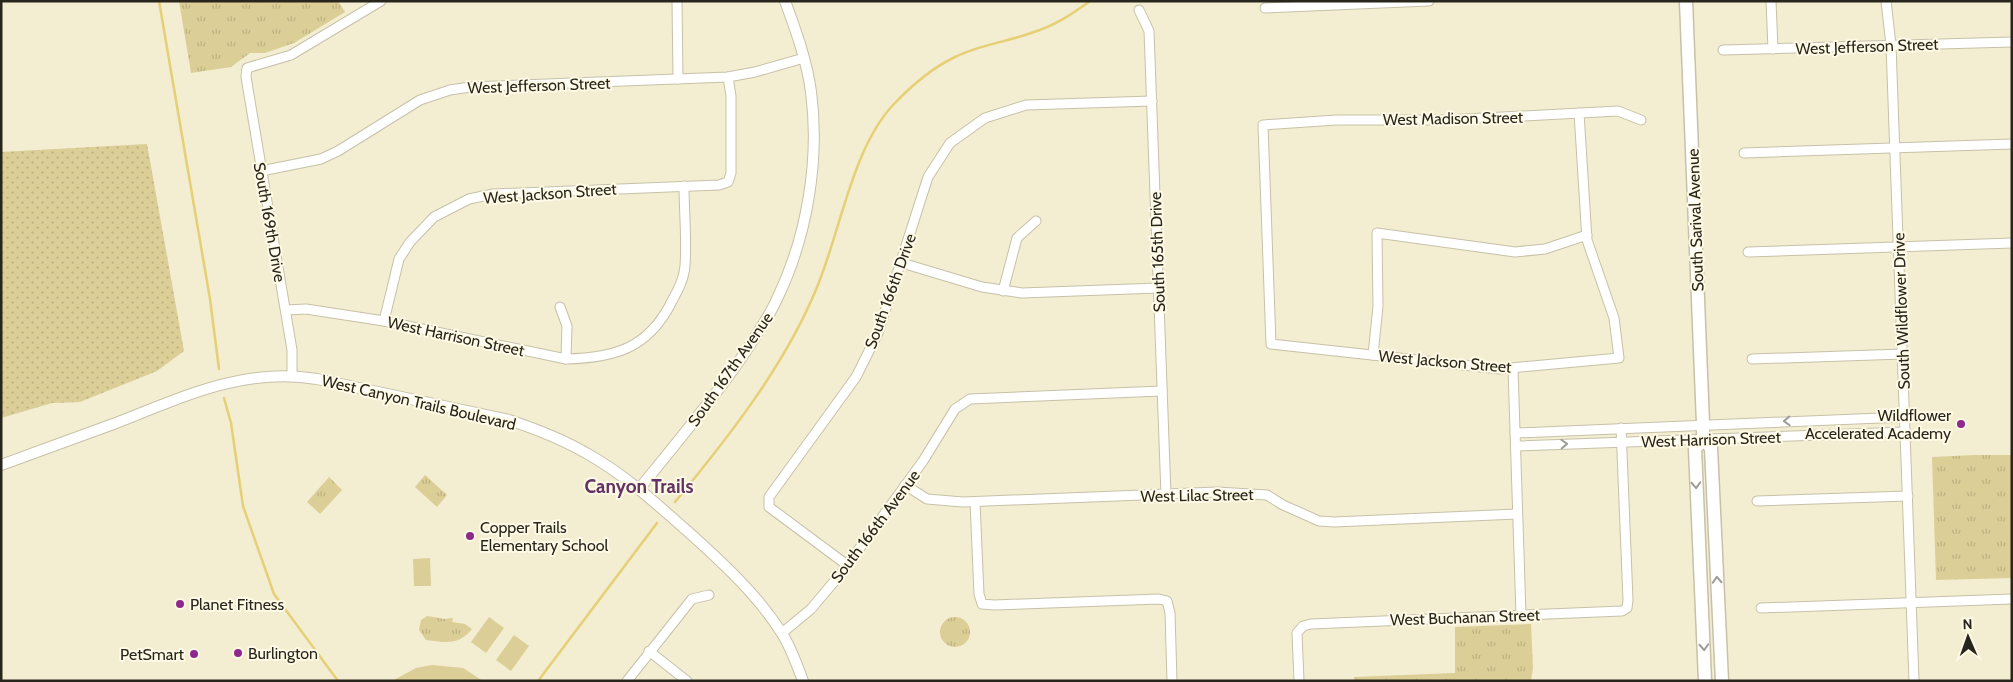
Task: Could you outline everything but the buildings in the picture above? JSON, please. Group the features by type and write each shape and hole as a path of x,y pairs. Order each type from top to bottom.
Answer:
{"main road":[{"name":"South Sarival Avenue","path":"1686,1 1702,424 1703,439 1712,448 1722,681"},
{"name":"South Sarival Avenue","path":"1703,439 1695,449 1705,681"}],"street":[{"name":"South 169th Drive","path":"292,376 292,350 246,77 247,68 291,55 381,1"},
{"path":"677,1 678,79"},
{"name":"South 167th Avenue","path":"639,489 725,381 763,325 778,298 800,237 811,180 813,122 811,92 804,58 785,1"},
{"path":"1264,8 1429,1"},
{"path":"1771,1 1773,49"},
{"name":"South Wildflower Drive","path":"1886,1 1891,45 1914,681"},
{"name":"South 165th Drive","path":"1139,10 1149,31 1166,495"},
{"name":"West Jefferson Street","path":"1723,50 2012,42"},
{"name":"West Jefferson Street","path":"261,171 321,159 338,151 420,100 450,90 470,86 728,77 755,72 804,58"},
{"name":"West Jackson Street","path":"384,321 399,259 410,242 434,217 469,199 493,194 719,185 728,182 731,173 731,96 728,77"},
{"name":"South 166th Drive","path":"847,565 770,507 769,497 856,377 878,333 902,263 928,176 950,143 985,118 1026,105 1152,101"},
{"name":"West Madison Street","path":"1271,344 1263,125 1336,120 1445,120 1618,111 1641,120"},
{"path":"1373,355 1378,306 1377,233 1515,252 1545,249 1587,235 1579,113"},
{"path":"1744,153 2012,144"},
{"name":"West Harrison Street","path":"286,310 306,309 384,321 566,359 595,358 626,349 646,336 658,324 669,308 683,279 686,253 684,186"},
{"path":"1003,291 1017,238 1036,221"},
{"name":"West Jackson Street","path":"1271,344 1500,369 1619,358 1614,318 1587,235"},
{"path":"1748,252 2012,243"},
{"path":"902,263 982,287 1022,293 1158,288"},
{"path":"560,307 567,326 566,359"},
{"path":"1752,359 1903,354"},
{"path":"1513,369 1521,615"},
{"name":"West Canyon Trails Boulevard","path":"1,465 222,384 254,377 292,376 411,398 509,420 538,430 588,454 639,489 732,572 782,633 803,681"},
{"name":"South 166th Avenue","path":"782,633 811,609 847,565 923,461 955,409 970,399 1162,391"},
{"name":"West Harrison Street","path":"1515,433 1905,417"},
{"path":"1620,428 1621,442"},
{"name":"West Harrison Street","path":"1516,446 1906,432"},
{"name":"West Buchanan Street","path":"1299,681 1297,633 1303,626 1310,624 1622,611 1627,608 1621,442"},
{"name":"West Lilac Street","path":"905,486 927,500 975,502 1217,492 1267,495 1284,505 1319,520 1334,522 1517,514"},
{"path":"1757,501 1908,496"},
{"path":"975,502 979,594 982,604 1160,599 1167,601 1170,613 1172,681"},
{"path":"627,681 692,598 709,595"},
{"path":"1761,608 2012,599"},
{"path":"649,651 687,681"}],"green space":[{"path":"179,1 338,1 345,12 294,43 265,53 250,53 231,67 191,73"},
{"path":"147,144 184,351 157,371 80,402 52,403 1,418 1,152"},
{"path":"2012,455 2012,578 1936,580 1932,457"},
{"path":"425,475 447,495 437,507 415,487"},
{"path":"329,477 342,490 320,514 307,502"},
{"path":"430,558 431,586 414,586 413,559"},
{"path":"427,616 445,619 452,618 452,622 465,624 472,629 462,638 451,642 426,640 419,630 421,620"},
{"path":"489,617 504,628 486,653 471,642"},
{"path":"955,617 961,618 969,626 969,638 961,646 955,647 949,646 941,638 940,632 941,626 949,618"},
{"path":"1531,624 1533,668 1531,681 1354,681 1354,677 1455,673 1455,627"},
{"path":"514,635 529,646 511,671 496,660"},
{"path":"432,665 463,668 483,681 392,681 416,668"}],"waterway":[{"path":"159,1 210,299 219,369"},
{"path":"675,502 734,428 787,348 802,320 824,269 856,169 879,124 893,105 922,78 946,61 973,49 1022,36 1047,27 1090,1"},
{"path":"224,398 231,423 243,506 274,594 338,681"},
{"path":"538,681 657,523"}],"place":[{"name":"Wildflower Accelerated Academy","path":"1961,424"},
{"name":"Copper Trails Elementary School","path":"470,536"},
{"name":"Planet Fitness","path":"180,604"},
{"name":"Burlington","path":"238,653"},
{"name":"PetSmart","path":"194,654"}],"district":[{"name":"Canyon Trails","path":"639,486"}]}
